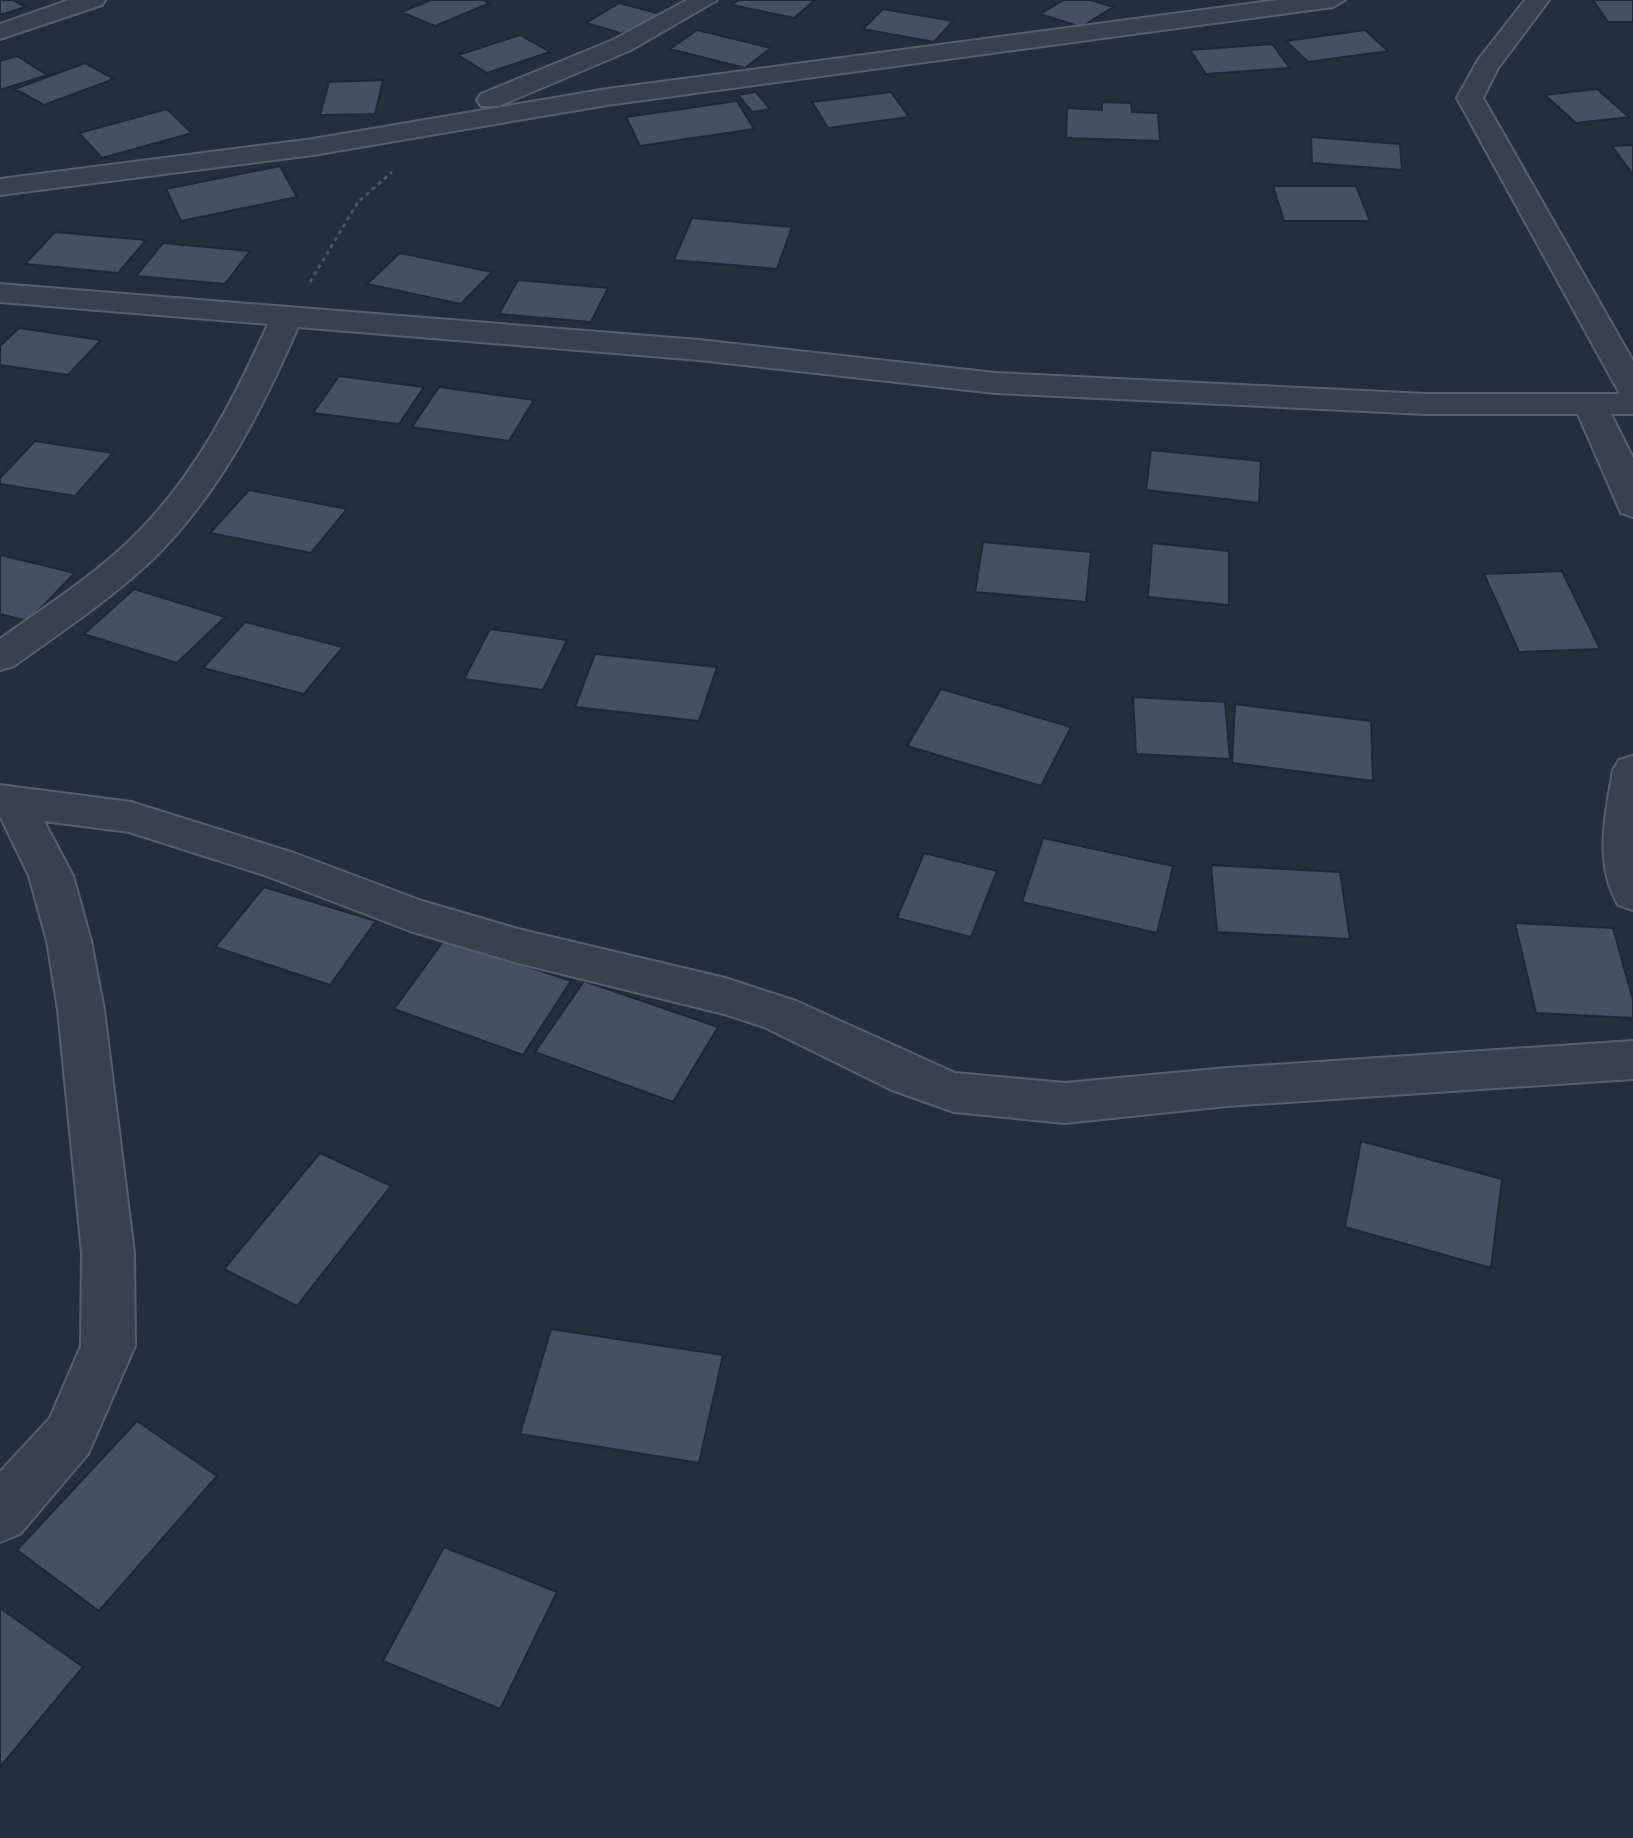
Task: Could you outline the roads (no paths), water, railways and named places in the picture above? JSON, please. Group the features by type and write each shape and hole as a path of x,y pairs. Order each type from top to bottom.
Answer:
{"street":[{"path":"443,126 514,89 622,45 705,0"},
{"path":"1232,0 1261,10"},
{"path":"0,187 187,165 443,126 607,97 1333,0"},
{"path":"1537,0 1513,36 1477,76 1469,90 1470,98 1633,390"},
{"path":"0,32 83,1"},
{"path":"0,293 699,350 995,383 1426,404 1633,404"},
{"path":"0,657 141,550 178,509 254,395 287,316"},
{"path":"1590,404 1621,469 1633,506"},
{"path":"1633,770 1622,845 1633,894"},
{"path":"7,801 131,817 279,864 423,918 518,946 725,996 780,1014 909,1076 954,1092 1065,1103 1227,1087 1633,1060"},
{"path":"0,1514 69,1436 108,1346 108,1253 81,1010 51,876 7,801"}]}
